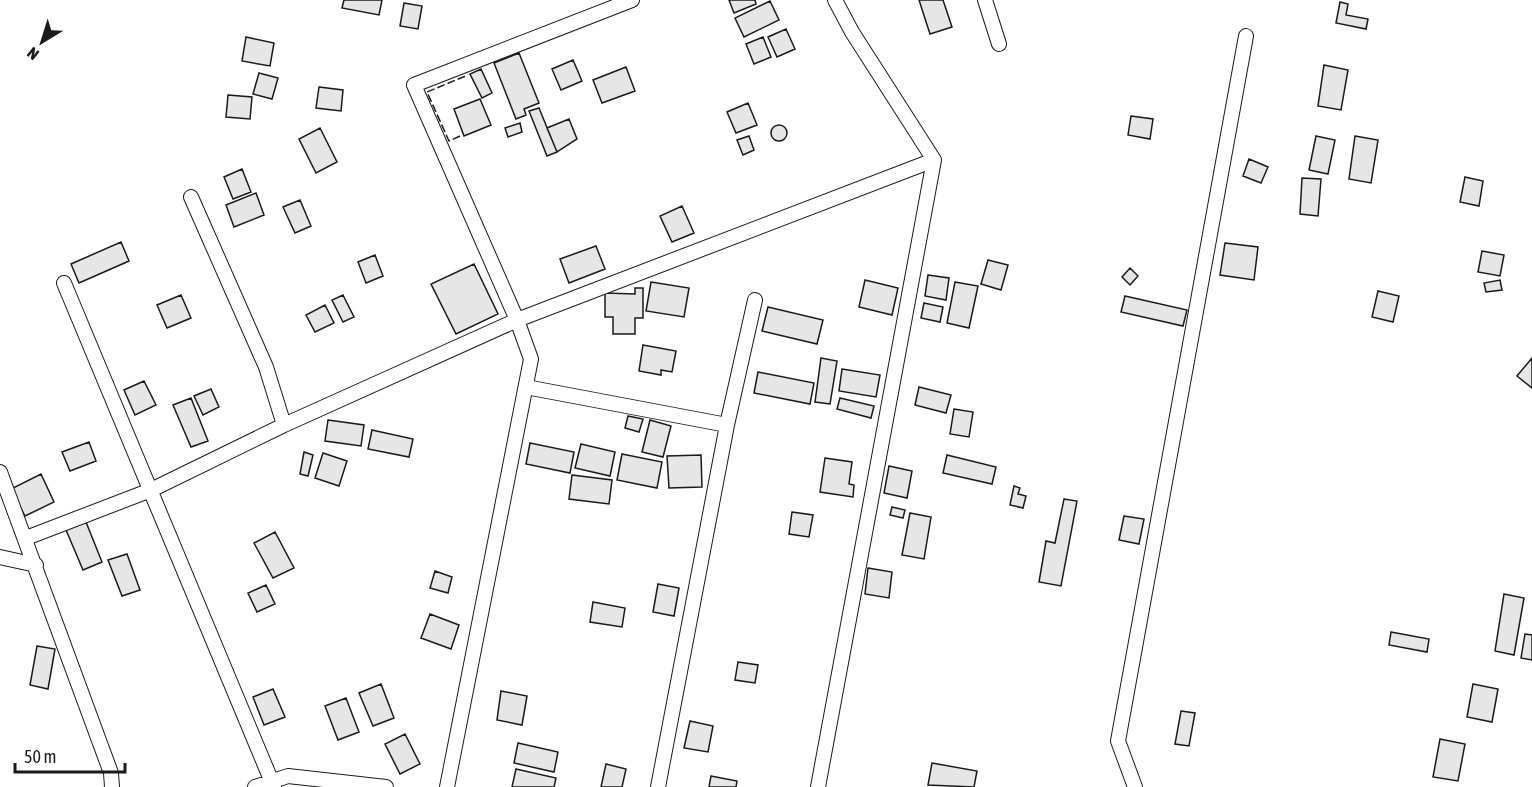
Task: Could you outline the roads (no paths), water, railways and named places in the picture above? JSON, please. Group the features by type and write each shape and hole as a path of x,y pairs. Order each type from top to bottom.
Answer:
{"street":[{"path":"447,787 531,359 517,320 414,85 632,0"},
{"path":"818,787 934,160 852,32 835,0"},
{"path":"985,0 999,44"},
{"path":"1134,787 1118,741 1246,36"},
{"path":"26,538 151,490 284,424 517,320 934,160"},
{"path":"191,197 266,367 284,424"},
{"path":"64,283 273,784"},
{"path":"658,787 727,425 755,300"},
{"path":"526,387 727,425"},
{"path":"0,472 111,773 112,787"},
{"path":"0,557 36,565"},
{"path":"255,787 273,784 288,776 386,787"}]}
